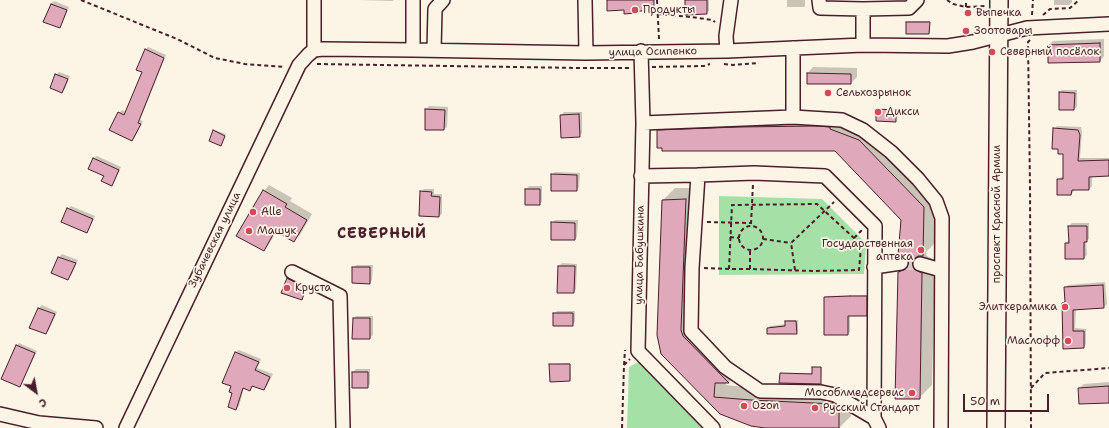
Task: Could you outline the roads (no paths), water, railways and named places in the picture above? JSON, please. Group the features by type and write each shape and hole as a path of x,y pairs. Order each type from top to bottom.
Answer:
{"main road":[{"name":"проспект Красной Армии","path":"996,428 999,3"}],"street":[{"path":"311,52 314,0"},
{"path":"413,0 413,50"},
{"path":"434,50 435,9 443,0"},
{"path":"585,0 586,53"},
{"path":"727,51 727,32 731,0"},
{"path":"819,0 820,8 863,9 909,8 917,0"},
{"path":"863,9 863,45"},
{"name":"улица Осипенко","path":"311,52 323,49 586,53 641,51 727,51 863,45 948,46 962,45 1035,26 1109,24"},
{"path":"793,48 793,117"},
{"name":"улица Бабушкина","path":"641,51 643,122 638,351 713,428"},
{"name":"Зубачевская улица","path":"126,428 299,65 311,52"},
{"path":"643,122 793,117 842,120 862,130 891,152 918,178 936,201 942,218 941,428"},
{"path":"641,176 754,173 825,176 875,226 874,267 876,423"},
{"path":"698,175 692,268 691,331 725,367 760,391 821,392 835,395 876,423"},
{"path":"874,267 901,263"},
{"path":"920,264 941,270"},
{"path":"292,272 340,296 343,428"},
{"path":"0,414 39,423 96,428"}],"tunnel":[{"path":"901,263 920,264"}],"place":[{"name":"Продукты","path":"635,10"},
{"name":"Выпечка","path":"968,13"},
{"name":"Зоотовары","path":"966,31"},
{"name":"Северный посёлок","path":"992,52"},
{"name":"Сельхозрынок","path":"828,93"},
{"name":"Дикси","path":"878,112"},
{"name":"Alle","path":"253,212"},
{"name":"Машук","path":"249,231"},
{"name":"Государственная аптека","path":"921,250"},
{"name":"Круста","path":"287,288"},
{"name":"Элиткерамика","path":"1065,307"},
{"name":"Маслофф","path":"1068,341"},
{"name":"Мособлмедсервис","path":"912,393"},
{"name":"Ozon","path":"744,406"},
{"name":"Русский Стандарт","path":"815,408"}],"district":[{"name":"СЕВЕРНЫЙ","path":"382,234"}]}
